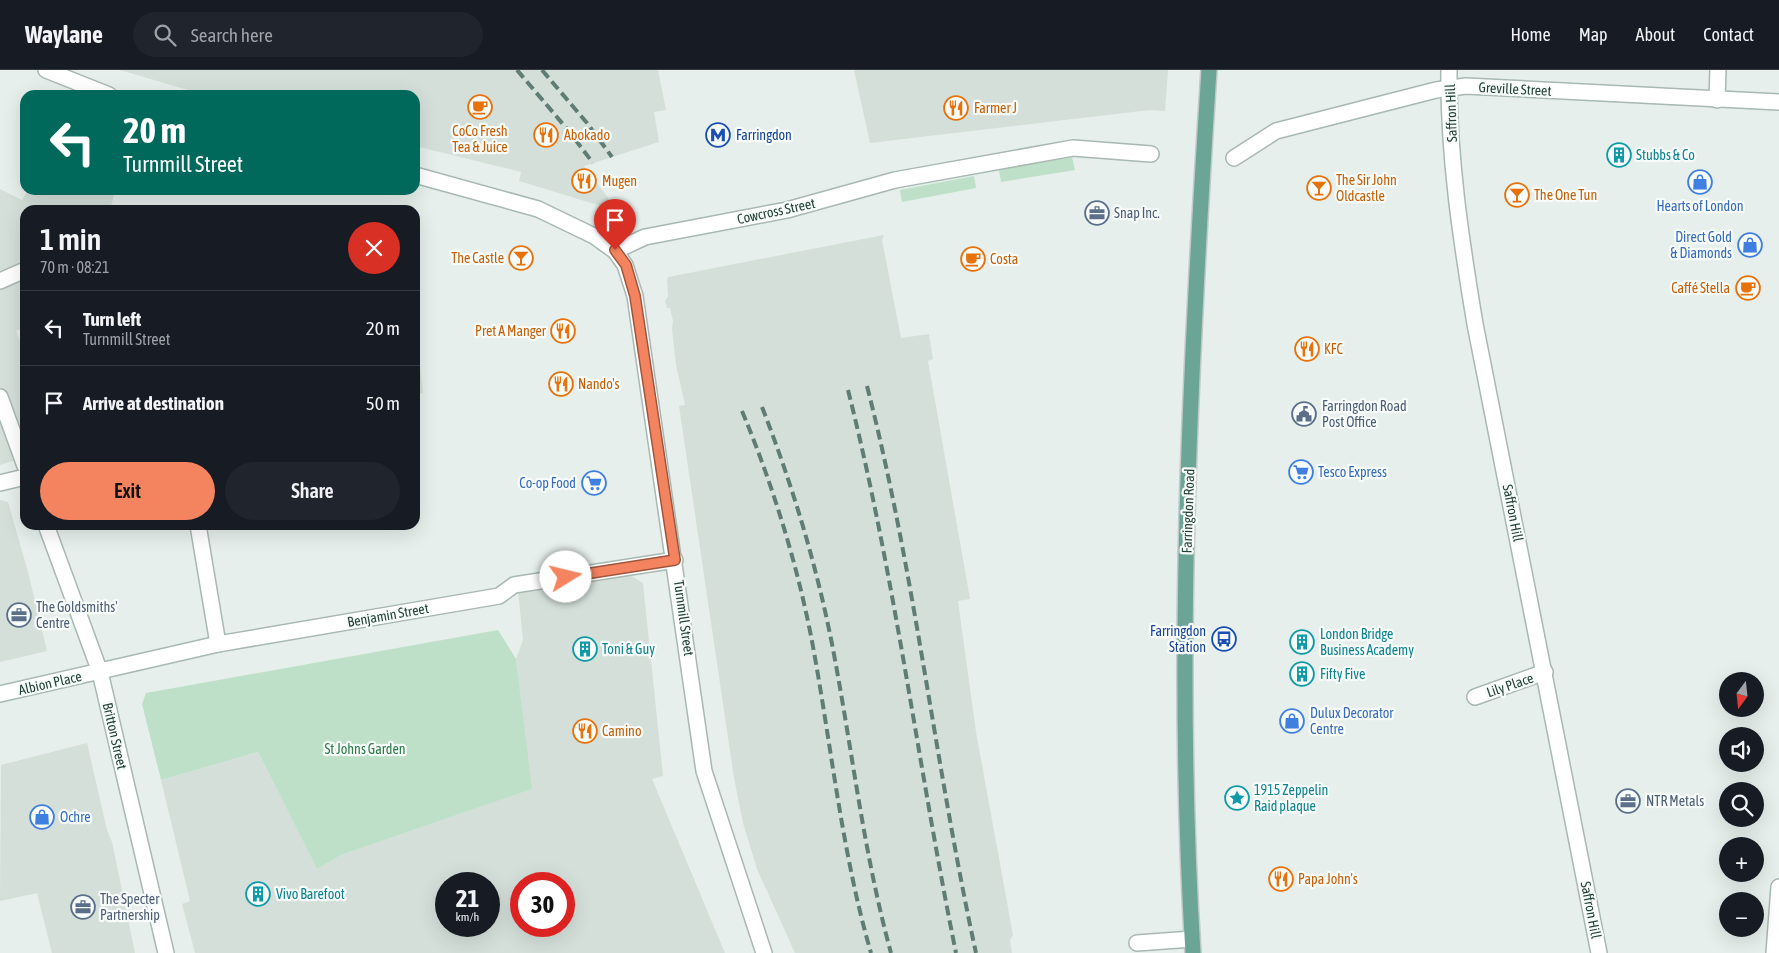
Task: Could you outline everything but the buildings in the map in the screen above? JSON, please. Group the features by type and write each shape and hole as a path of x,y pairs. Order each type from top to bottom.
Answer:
{"main road":[{"name":"Farringdon Road","path":"1192,946 1185,740 1186,556 1200,213 1209,70"}],"street":[{"path":"46,70 96,90"},
{"name":"Saffron Hill","path":"1449,70 1448,111 1462,248 1477,334 1599,953"},
{"path":"1717,100 1718,70"},
{"name":"Greville Street","path":"1234,158 1276,131 1449,88 1466,86 1779,102"},
{"name":"Cowcross Street","path":"615,250 645,237 787,210 895,180 1073,148 1150,154"},
{"path":"420,175 538,209 594,236 615,250"},
{"name":"Turnmill Street","path":"615,250 626,265 635,296 675,560 704,772 764,953"},
{"path":"0,281 20,272"},
{"path":"0,397 20,452"},
{"path":"0,484 20,478"},
{"name":"Britton Street","path":"48,530 100,672 166,953"},
{"path":"199,530 218,644"},
{"name":"Benjamin Street","path":"100,672 218,644 499,596 514,585 675,560"},
{"name":"Albion Place","path":"0,694 100,672"},
{"name":"Lily Place","path":"1476,697 1545,672"},
{"path":"1774,953 1779,887"},
{"path":"1138,943 1192,946"}],"shaded area":[{"path":"120,70 658,70 666,110 654,112 659,142 584,166 612,203 611,209 519,181 521,172 420,147 420,90 188,90"},
{"path":"854,70 1168,70 1165,111 1150,110 870,143"},
{"path":"0,189 22,200 25,195 114,195 111,205 20,205 20,329 16,331 20,341 20,459 0,465"},
{"path":"884,235 882,240 901,338 929,334 933,359 928,361 970,599 958,601 976,732 1013,935 1010,940 1012,953 795,953 757,869 743,823 734,778 679,406 685,405 676,365 672,329 673,321 670,308 667,308 665,301 668,296 667,280 668,277"},
{"path":"420,365 423,393 420,393"},
{"name":"The Goldsmiths' Centre","path":"0,500 8,502 28,572 47,651 0,662"},
{"path":"630,575 643,583 663,776 652,779 725,953 195,953 182,904 190,901 161,780 258,752 317,869 341,855 531,789 516,659 523,640 518,590"},
{"path":"87,743 107,830 112,842 135,953 52,953 37,893 0,901 1,765"}],"green space":[{"path":"1072,157 1075,170 1001,182 999,170"},
{"path":"974,176 976,188 902,202 900,190"},
{"name":"St Johns Garden","path":"498,630 516,659 532,789 341,855 317,869 258,752 161,780 142,704 146,693"}],"railway":[{"path":"517,70 568,130 593,163"},
{"path":"542,70 587,123 612,157"},
{"path":"867,386 899,527 948,811 976,953"},
{"path":"848,390 865,460 893,601 956,953"},
{"path":"762,407 793,494 819,584 832,644 873,876 891,953"},
{"path":"742,411 782,522 805,607 844,835 871,953"}],"place":[{"name":"CoCo Fresh Tea & Juice","path":"480,107"},
{"name":"Farmer J","path":"956,108"},
{"name":"Abokado","path":"546,135"},
{"name":"Farringdon","path":"718,135"},
{"name":"Stubbs & Co","path":"1619,155"},
{"name":"Mugen","path":"584,181"},
{"name":"Hearts of London","path":"1700,182"},
{"name":"The Sir John Oldcastle","path":"1319,188"},
{"name":"The One Tun","path":"1517,195"},
{"name":"Snap Inc.","path":"1097,213"},
{"name":"Direct Gold & Diamonds","path":"1750,245"},
{"name":"The Castle","path":"521,258"},
{"name":"Costa","path":"973,259"},
{"name":"Caffé Stella","path":"1748,288"},
{"name":"Pret A Manger","path":"563,331"},
{"name":"KFC","path":"1307,349"},
{"name":"Nando's","path":"561,384"},
{"name":"Farringdon Road Post Office","path":"1304,414"},
{"name":"Tesco Express","path":"1301,472"},
{"name":"Co-op Food","path":"594,483"},
{"name":"The Goldsmiths' Centre","path":"19,615"},
{"name":"Farringdon Station","path":"1224,639"},
{"name":"London Bridge Business Academy","path":"1302,642"},
{"name":"Toni & Guy","path":"585,649"},
{"name":"Fifty Five","path":"1302,674"},
{"name":"Dulux Decorator Centre","path":"1292,721"},
{"name":"Camino","path":"585,731"},
{"name":"1915 Zeppelin Raid plaque","path":"1237,798"},
{"name":"NTR Metals","path":"1628,801"},
{"name":"Ochre","path":"42,817"},
{"name":"Papa John's","path":"1281,879"},
{"name":"Vivo Barefoot","path":"258,894"},
{"name":"The Specter Partnership","path":"83,907"}],"route":[{"path":"566,577 675,560 635,296 626,265 615,250"}]}
